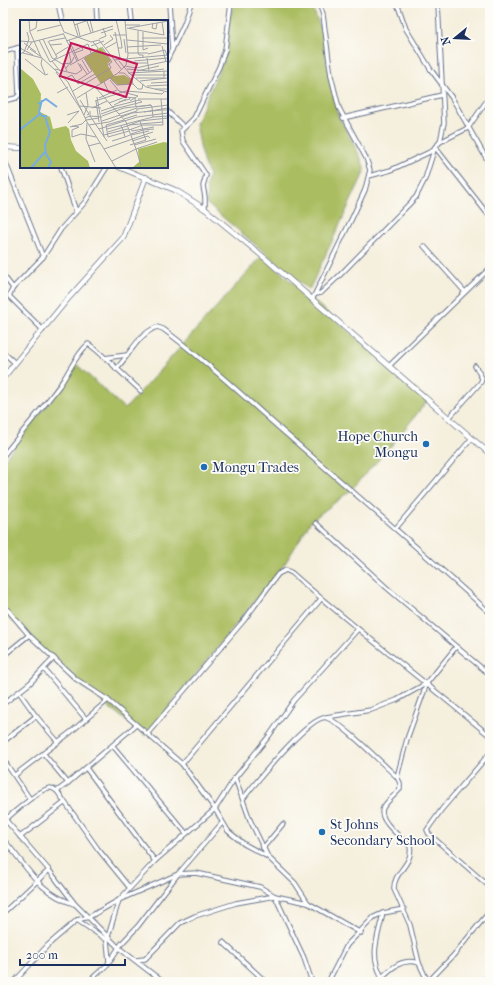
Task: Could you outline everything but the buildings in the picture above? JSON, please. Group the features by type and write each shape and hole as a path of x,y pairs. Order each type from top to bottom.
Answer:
{"main road":[{"path":"3,147 20,148"},
{"path":"122,168 175,190 204,209 258,252 490,454"},
{"path":"3,378 71,295 124,235 134,204 146,177"},
{"path":"485,982 490,970"}],"street":[{"path":"58,3 62,20"},
{"path":"96,3 97,20"},
{"path":"130,3 132,20"},
{"path":"169,3 172,51"},
{"path":"168,58 191,3"},
{"path":"204,209 205,197 203,186 206,175 180,135 183,126 194,118 226,50 231,3"},
{"path":"312,300 353,216 370,170 366,158 343,118 335,92 323,15 319,3"},
{"path":"397,3 406,29 441,84 452,98 489,163"},
{"path":"438,3 444,123 440,142"},
{"path":"3,52 19,47 19,95 16,98 3,101"},
{"path":"343,118 442,95"},
{"path":"316,294 321,293 340,275 416,197 423,185 435,148 440,142 468,128 490,96"},
{"path":"168,112 183,126"},
{"path":"369,176 391,170 435,148"},
{"path":"435,148 490,217"},
{"path":"3,156 43,257"},
{"path":"61,168 76,211"},
{"path":"43,330 9,296 13,288 43,257 55,238 85,202 106,168"},
{"path":"424,246 465,292"},
{"path":"389,366 490,268"},
{"path":"3,275 13,288"},
{"path":"116,369 152,329 157,327 163,330 218,373 286,434 396,528 490,613"},
{"path":"3,456 56,390 70,370 76,356 88,344 92,345 104,358 141,391"},
{"path":"3,352 15,363"},
{"path":"104,358 127,355"},
{"path":"449,418 481,382 482,378 475,366"},
{"path":"396,528 472,438"},
{"path":"316,523 386,588 490,675"},
{"path":"148,733 244,619 281,572 286,570 292,573 321,599 427,683 490,736"},
{"path":"182,764 321,599"},
{"path":"3,607 8,610 29,635 76,679 108,700 136,725 148,733 182,764 228,831 244,844 268,857 295,882 308,903"},
{"path":"110,960 107,938 119,900 155,861 214,809 235,778 269,736 294,700 358,629"},
{"path":"4,653 29,635"},
{"path":"397,777 407,739 427,683 456,647"},
{"path":"3,704 19,692 54,658"},
{"path":"44,669 86,719"},
{"path":"243,799 262,775 305,730 320,718 371,710 397,700 427,683"},
{"path":"19,692 36,716 58,742"},
{"path":"15,775 44,754 108,700"},
{"path":"3,742 36,716"},
{"path":"326,718 341,727 397,777 400,783 400,789 384,806 382,815 385,821 410,846 408,862 393,883 394,889 410,925 418,963 428,982 452,957 490,911"},
{"path":"56,791 113,746 136,725"},
{"path":"113,746 186,833"},
{"path":"490,753 442,809 427,830 429,834 490,887"},
{"path":"44,754 68,783"},
{"path":"3,759 30,799"},
{"path":"86,768 155,861"},
{"path":"235,778 268,857"},
{"path":"107,938 89,917 75,904 49,870 4,819 30,799 47,788 51,788 56,791 113,869 129,888"},
{"path":"20,837 64,803"},
{"path":"88,982 110,960 178,874 222,823"},
{"path":"263,848 283,824"},
{"path":"3,839 36,882 47,892 75,904"},
{"path":"3,913 49,870"},
{"path":"14,982 48,944 77,920 89,917 119,900 178,874 196,873 231,879 260,887 275,896 308,903 361,933"},
{"path":"136,960 146,959 180,923 187,919 236,904 275,896"},
{"path":"275,896 304,958 312,982"},
{"path":"328,982 347,945 361,933 374,917 383,913 404,909"},
{"path":"382,977 376,966 374,957 383,913"},
{"path":"77,920 107,938 163,982"},
{"path":"223,942 266,982"},
{"path":"377,982 401,962 410,960 418,963"}],"green space":[{"path":"234,3 311,3 320,27 337,113 360,156 364,167 364,173 309,290 206,203 208,194 206,187 209,174 203,161 196,124 226,53 229,20"},
{"path":"262,256 428,400 391,446 351,490 311,521 284,565 146,736 74,680 3,612 3,461 72,373 75,363 125,409"}],"place":[{"name":"Hope Church Mongu","path":"426,444"},
{"name":"Mongu Trades","path":"204,467"},
{"name":"St Johns Secondary School","path":"322,832"}]}
